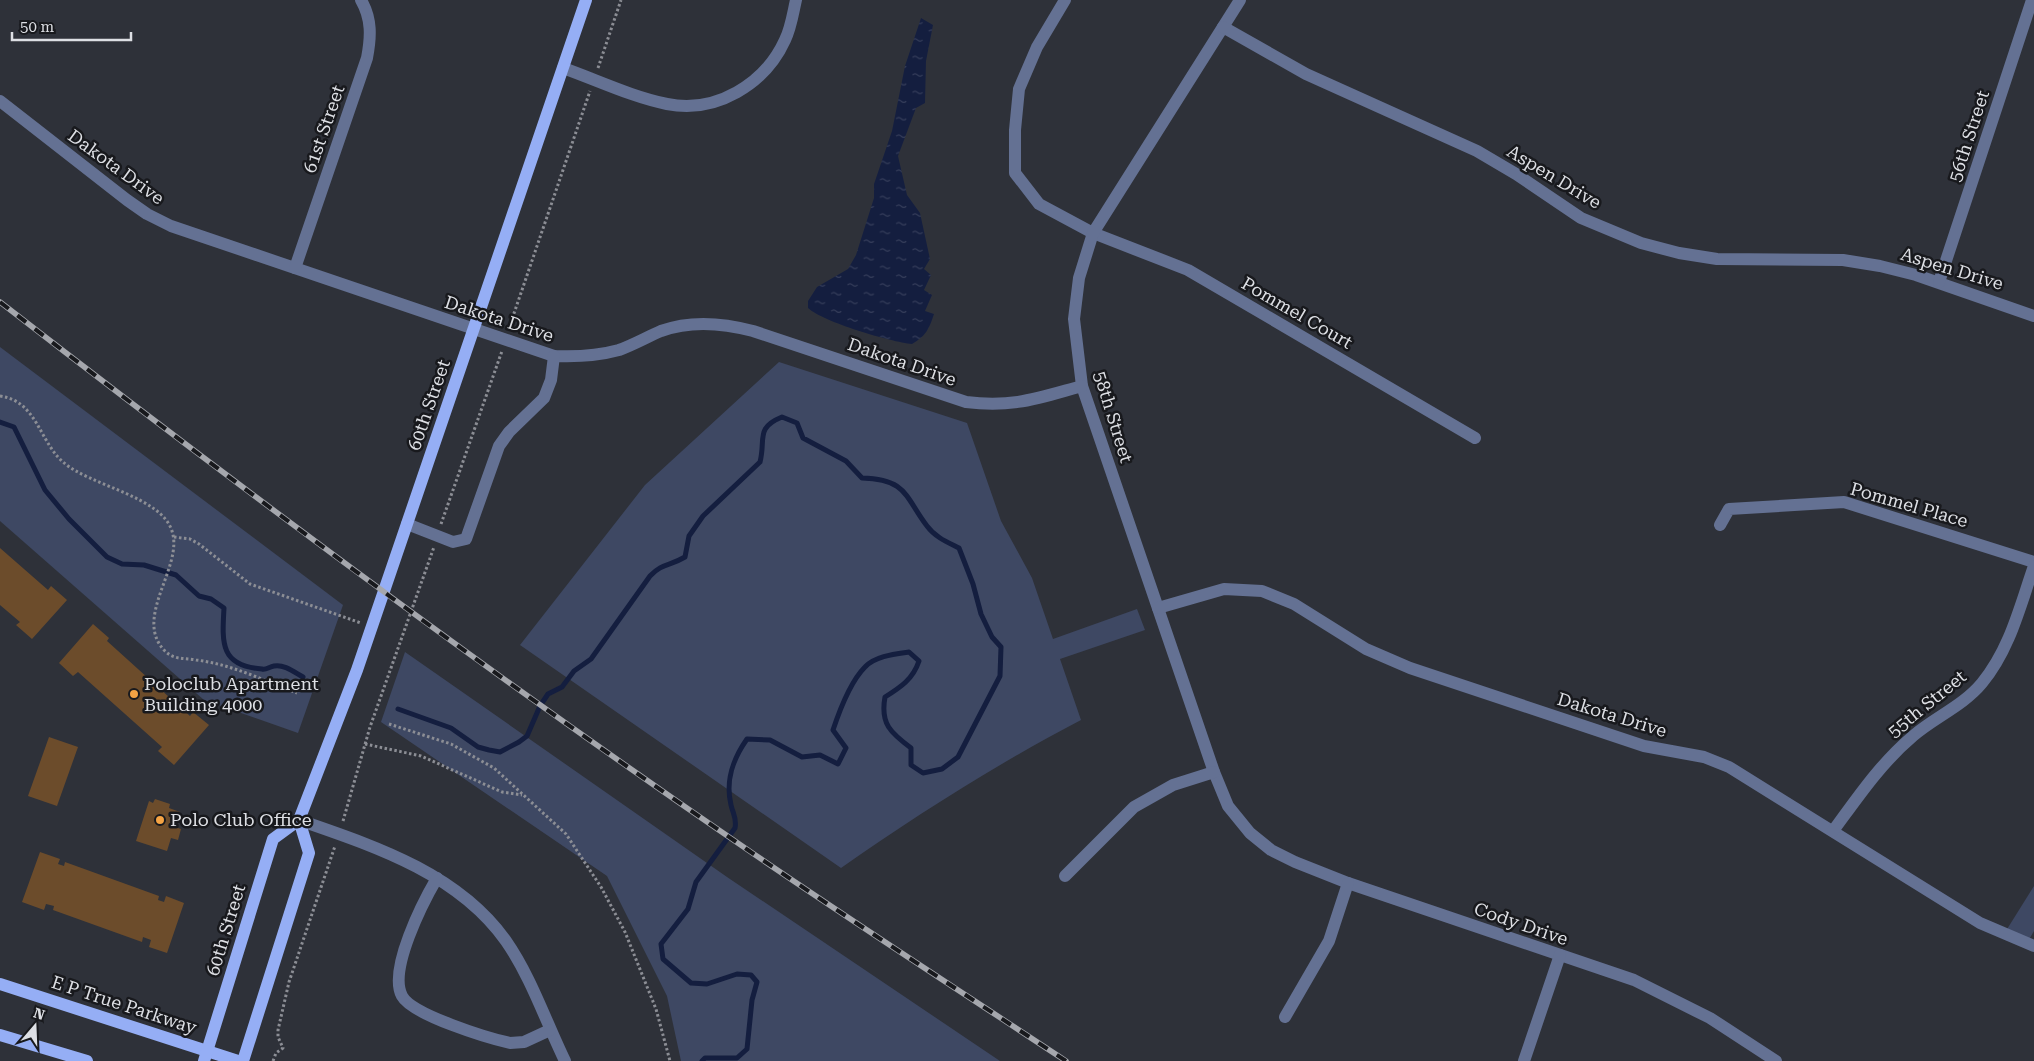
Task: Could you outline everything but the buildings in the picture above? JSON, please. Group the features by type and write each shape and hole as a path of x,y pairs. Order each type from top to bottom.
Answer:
{"main road":[{"name":"60th Street","path":"206,1056 273,839 299,820 372,627 586,0"},
{"path":"243,1061 309,853 299,820"},
{"name":"E P True Parkway","path":"0,984 206,1056 238,1061"},
{"path":"0,1035 87,1061"}],"street":[{"name":"61st Street","path":"295,268 367,58 370,23 362,0"},
{"path":"563,68 669,104 690,106 710,103 730,96 747,87 763,74 776,58 786,39 796,0"},
{"name":"Pommel Court","path":"1064,0 1037,47 1019,89 1015,130 1015,173 1039,204 1094,233 1188,270 1475,438"},
{"name":"58th Street","path":"1240,0 1094,233 1079,278 1074,319 1082,386 1214,772 1228,806 1250,833"},
{"name":"56th Street","path":"1939,282 2032,0"},
{"name":"Aspen Drive","path":"1223,27 1306,74 1477,152 1516,174 1581,218 1641,243 1679,253 1717,259 1843,260 1880,266 1939,282 2034,316"},
{"name":"Dakota Drive","path":"0,101 147,214 171,226 554,356 595,355 619,349 663,331 687,325 709,323 753,330 966,402 992,406 1017,404 1082,386"},
{"path":"407,524 453,542 466,538 499,446 509,432 544,398 551,380 554,356"},
{"name":"Pommel Place","path":"1720,525 1729,509 1844,502 2034,564"},
{"name":"55th Street","path":"1833,831 1880,766 1914,734 1970,695 1982,683 2006,646 2034,564"},
{"name":"Dakota Drive","path":"1158,608 1224,589 1262,591 1294,604 1366,649 1410,668 1644,746 1704,757 1729,767 1980,923 2034,946"},
{"path":"1065,876 1134,807 1173,785 1214,772"},
{"path":"299,820 339,834 437,878 471,902 506,942 565,1061"},
{"name":"Cody Drive","path":"1250,833 1271,850 1295,862 1348,883 1634,980 1710,1018 1776,1061"},
{"path":"437,878 419,909 400,968 398,982 406,1002 422,1013 510,1043 524,1042 550,1030"},
{"path":"1285,1017 1329,941 1348,883"},
{"path":"1524,1061 1560,955"}],"path":[{"path":"598,67 621,0"},
{"path":"512,321 590,89"},
{"path":"273,1061 276,1053 283,1048 280,1044 278,1030 289,982 339,834 365,744 498,359"},
{"path":"0,396 20,404 35,418 52,450 63,462 160,513 172,528 174,538 172,554 159,596 154,628 160,644 170,655 183,659 214,663 297,693"},
{"path":"174,538 190,539 199,544 250,584 372,627"},
{"path":"389,724 457,748 494,768 566,834 601,886 625,932 656,1009 670,1061"},
{"path":"365,744 421,756 502,792 522,795"}],"shaded area":[{"path":"0,347 343,605 298,733 204,700 0,521"},
{"path":"779,362 967,423 1001,521 1032,578 1053,639 1137,609 1145,630 1060,659 1081,720 958,790 841,868 520,645 645,485"},
{"path":"405,652 727,877 1000,1061 681,1061 667,996 607,876 381,722"},
{"path":"2034,886 2034,931 2027,943 2004,934"}],"water":[{"path":"921,18 933,25 926,61 925,103 916,108 898,156 907,195 920,213 930,259 924,269 931,275 924,290 932,295 925,311 934,314 926,332 912,344 842,325 808,308 808,301 817,287 848,269 856,255 874,198 874,184 892,131 905,66"}],"waterway":[{"path":"398,709 451,728 478,747 489,750 500,752 527,736 540,706 548,694 562,687 574,671 591,659 650,576 662,567 685,557 689,536 703,516 760,462 765,430 768,425 782,417 797,423 803,438 846,461 862,478 877,479 897,486 909,498 930,530 941,539 959,548 973,584 981,614 992,637 1001,647 1000,676 958,757 942,769 923,773 911,765 911,748 898,738 886,721 884,714 885,697 906,682 919,661 909,652 874,660 865,667 855,680 833,730 846,748 838,764 820,755 802,757 770,740 747,739 738,754 731,770 729,787 735,828 696,882 688,909 661,944 663,959 691,983 707,984 737,974 751,975 757,982 752,1000 747,1049 737,1058 705,1058 702,1061"},
{"path":"0,422 14,427 45,490 69,519 107,557 122,564 144,565 176,575 199,596 211,599 224,608 223,632 226,650 231,658 238,663 248,667 263,669 281,666 303,677"}],"railway":[{"path":"0,302 277,513 558,718 787,877 1066,1061"}],"place":[{"name":"Poloclub Apartment Building 4000","path":"134,694"},
{"name":"Polo Club Office","path":"160,820"}]}
